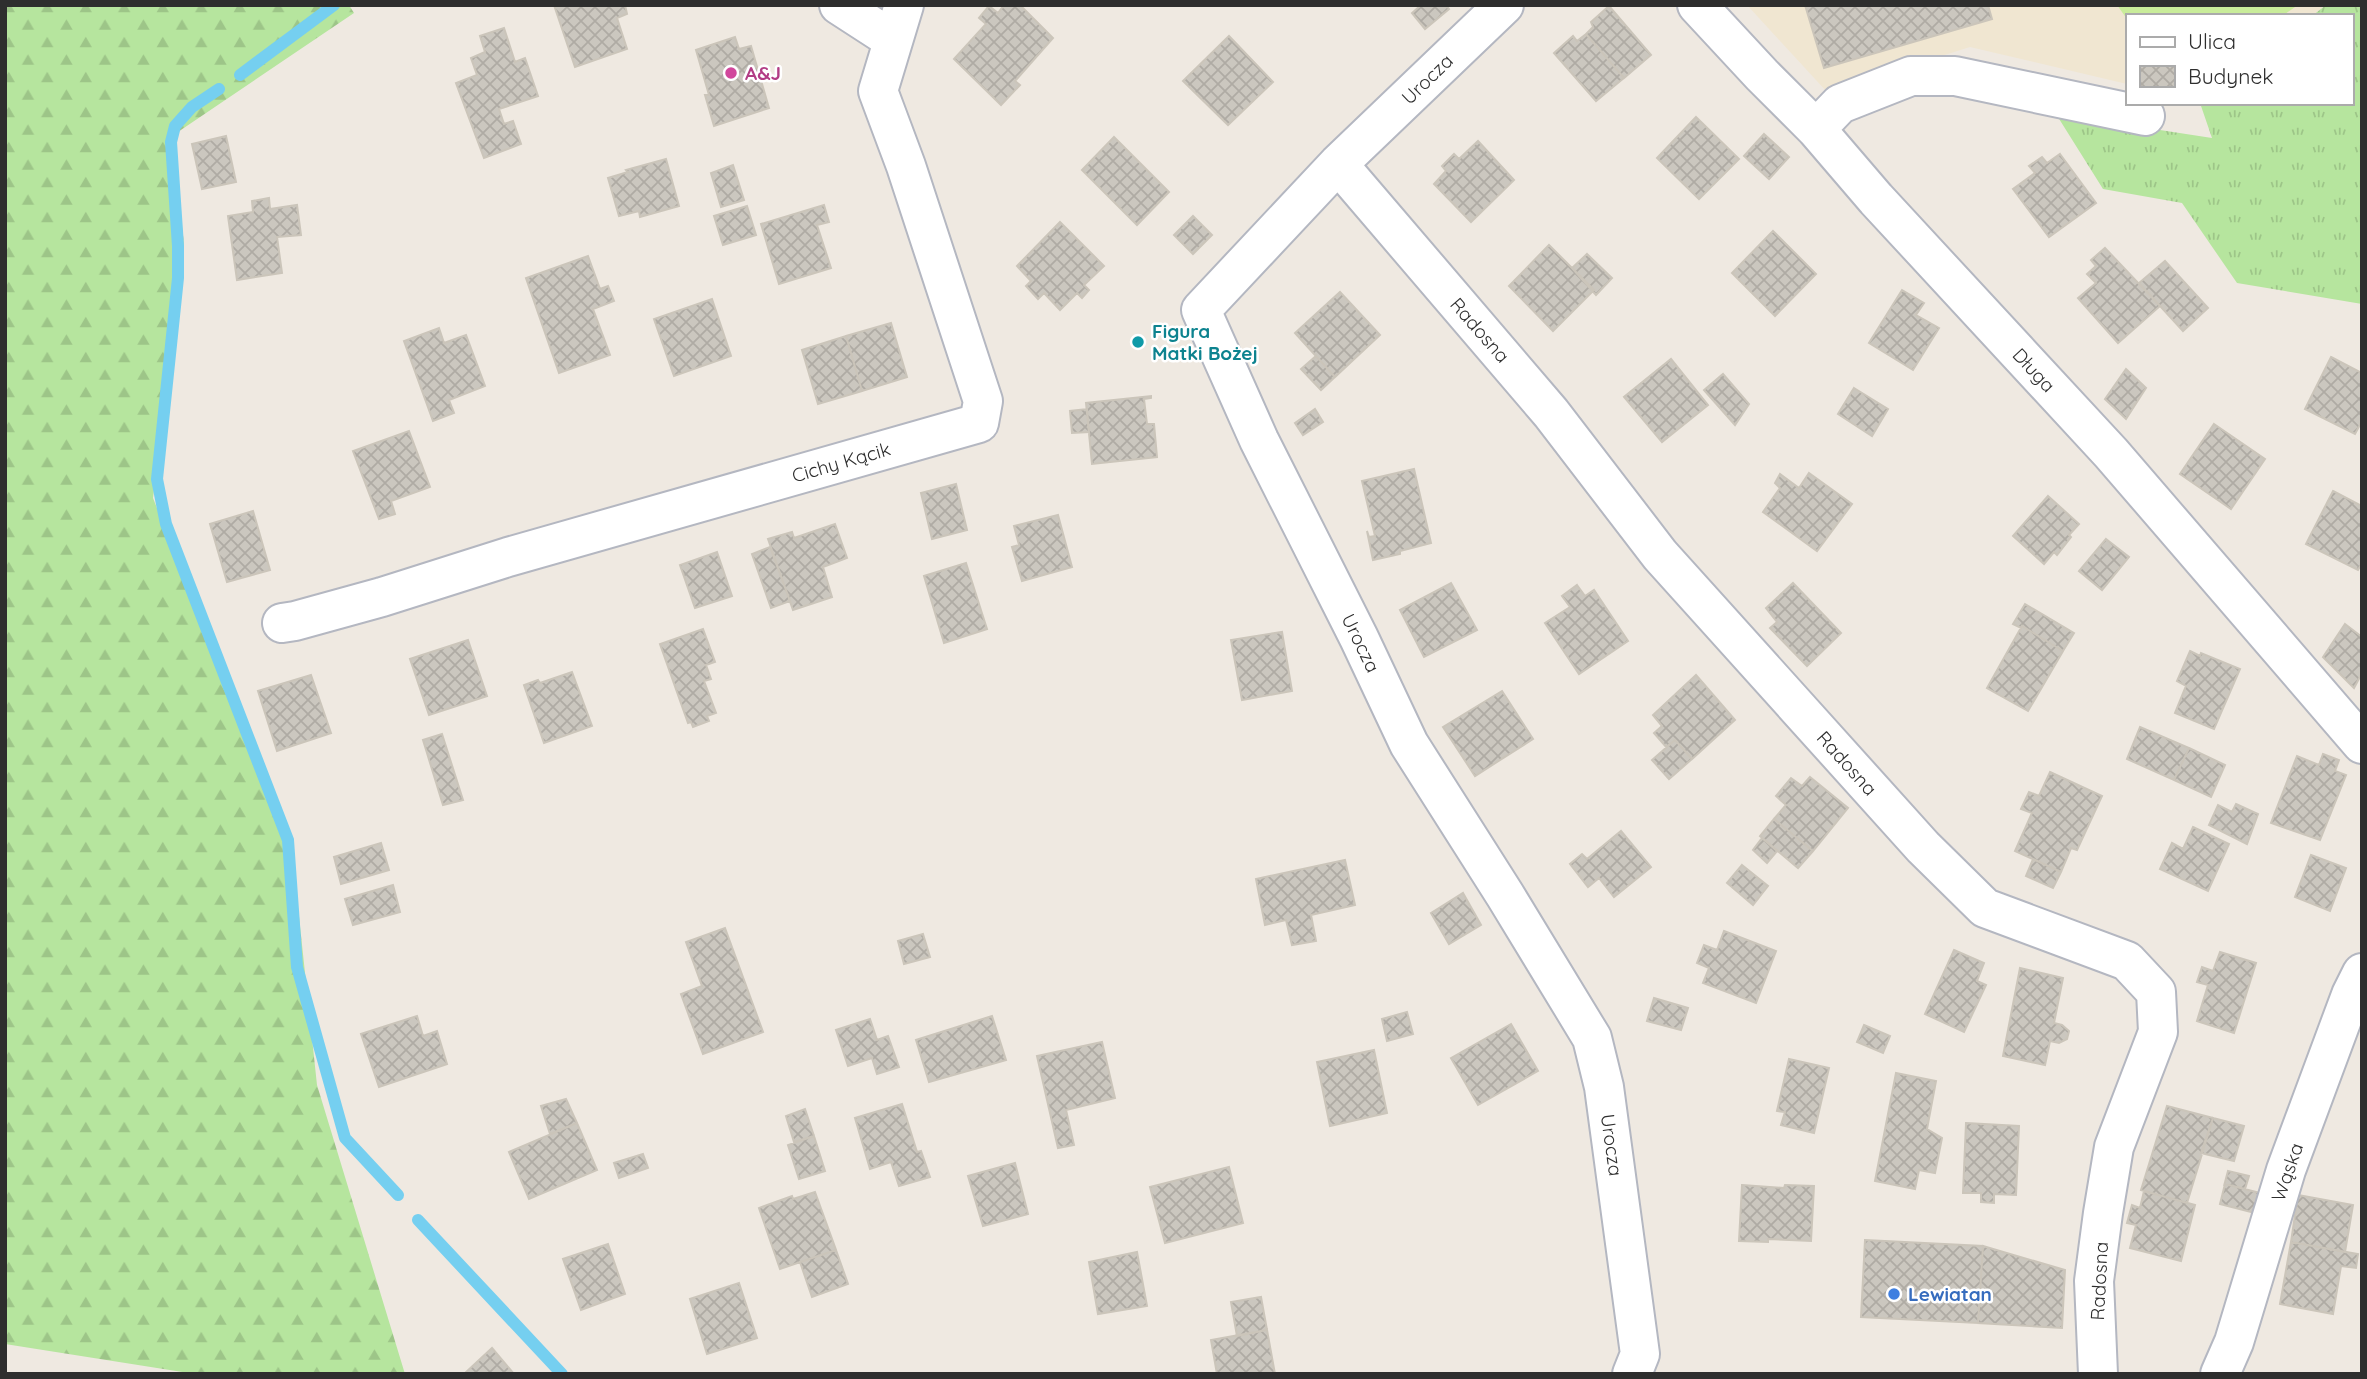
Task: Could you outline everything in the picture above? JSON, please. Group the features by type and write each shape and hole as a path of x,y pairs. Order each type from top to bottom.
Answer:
{"street":[{"path":"839,5 898,22"},
{"name":"Urocza","path":"1504,5 1338,164 1201,310 1259,440 1409,744 1506,895 1592,1038 1604,1087 1640,1354 1632,1374"},
{"name":"Długa","path":"1697,5 1816,129 1876,200 2111,453 2362,744"},
{"name":"Cichy Kącik","path":"282,623 382,597 508,557 979,423 983,401 906,166 878,91 898,22"},
{"path":"1816,129 1840,104 1911,76 1955,76 2145,116"},
{"name":"Radosna","path":"1338,164 1551,413 1660,555 1923,847 1985,908 2127,961 2156,992 2158,1032 2114,1147 2103,1213 2095,1281 2098,1374"},
{"name":"Wąska","path":"2220,1374 2234,1342 2286,1170 2351,995 2362,974"}],"shaded area":[{"path":"1747,5 2326,5 2315,14 2126,14 2126,84 1970,47 1827,92"}],"green space":[{"path":"5,5 349,5 354,13 172,136 184,244 153,498 292,851 317,1085 405,1374 195,1374 5,1344"},
{"path":"2117,5 2298,5 2285,14 2126,14 2126,18"},
{"path":"2326,5 2362,5 2362,304 2237,283 2182,203 2103,189 2056,114 2212,138 2201,105 2353,105 2353,14 2315,14"}],"building":[{"path":"554,5 625,5 627,14 617,18 627,49 575,67"},
{"path":"1004,5 1020,5 1053,38 1015,81 1020,85 1001,105 954,59 986,24 979,18 989,6 998,13"},
{"path":"1421,5 1446,5 1449,9 1425,29 1412,13"},
{"path":"1805,5 1988,5 1992,19 1824,68"},
{"path":"1609,6 1651,55 1624,78 1586,34 1593,27 1591,22"},
{"path":"504,28 515,62 525,58 538,96 499,109 504,124 513,121 521,144 484,158 456,83 477,75 471,58 485,52 480,36"},
{"path":"1586,34 1624,78 1596,101 1554,53 1573,36 1577,41"},
{"path":"1229,36 1273,82 1228,125 1183,81"},
{"name":"A&J","path":"735,37 739,49 751,46 769,108 714,126 705,95 709,95 696,50"},
{"path":"1696,117 1739,159 1699,199 1657,158"},
{"path":"1764,134 1789,157 1769,179 1744,156"},
{"path":"226,136 236,182 202,189 192,144"},
{"path":"1114,137 1169,192 1137,225 1082,170"},
{"path":"1478,141 1514,180 1471,222 1434,184 1446,171 1442,166 1454,154 1459,159"},
{"path":"2060,154 2096,203 2049,237 2013,189 2035,173 2029,166 2042,157 2047,163"},
{"path":"666,159 679,206 640,217 639,211 619,216 608,178"},
{"path":"733,165 744,200 721,207 711,173"},
{"path":"269,198 270,209 297,205 301,235 277,237 282,273 237,280 228,216 253,212 252,201"},
{"path":"824,205 829,222 817,225 831,268 779,284 761,224"},
{"path":"747,206 756,235 723,245 714,216"},
{"path":"1193,216 1212,235 1193,254 1174,235"},
{"path":"1060,222 1104,266 1084,285 1089,290 1082,298 1077,293 1060,310 1044,293 1038,299 1026,286 1031,281 1017,266"},
{"path":"1773,231 1816,274 1775,316 1732,273"},
{"path":"1549,245 1594,290 1553,331 1509,286"},
{"path":"2105,248 2160,306 2118,343 2078,298 2096,283 2087,274 2096,266 2091,260"},
{"path":"1587,254 1612,278 1596,295 1572,268"},
{"path":"588,256 600,289 608,286 614,301 593,309 610,355 559,373 526,278"},
{"path":"2165,261 2208,308 2183,331 2139,283"},
{"path":"1902,290 1924,303 1916,315 1939,328 1913,370 1869,343"},
{"path":"1340,292 1380,335 1335,377 1295,333"},
{"path":"712,299 731,356 674,376 654,319"},
{"path":"891,323 907,377 862,391 846,336"},
{"path":"439,328 444,343 466,335 485,386 449,400 454,413 433,421 404,341"},
{"path":"846,336 862,391 818,404 802,350"},
{"path":"1316,356 1335,377 1321,390 1301,369"},
{"path":"2331,357 2362,373 2362,421 2355,434 2305,409"},
{"path":"1671,359 1708,405 1662,442 1624,397"},
{"path":"2126,369 2146,388 2126,419 2105,399"},
{"path":"1723,374 1749,404 1735,425 1704,390"},
{"path":"1854,388 1888,409 1872,436 1838,414"},
{"path":"1151,396 1144,399 1147,424 1154,424 1157,457 1092,464 1086,403"},
{"path":"1087,409 1089,432 1072,433 1070,411"},
{"path":"1315,409 1323,422 1303,435 1295,423"},
{"path":"2214,424 2265,459 2231,509 2180,474"},
{"path":"409,431 430,487 391,501 395,514 379,519 353,451"},
{"path":"1414,469 1431,543 1373,560 1367,531 1369,537 1375,536 1362,481"},
{"path":"1809,473 1852,504 1817,551 1763,512 1780,488 1775,483 1780,474 1799,488"},
{"path":"956,484 967,530 932,539 921,493"},
{"path":"2333,491 2362,506 2362,563 2358,570 2306,544"},
{"path":"2048,496 2079,524 2057,555 2054,552 2044,564 2013,536"},
{"path":"253,511 270,570 227,582 210,524"},
{"path":"1058,515 1072,567 1022,581 1012,547 1019,545 1014,526"},
{"path":"835,524 847,558 823,567 832,597 793,610 768,539 792,532 794,538"},
{"path":"2106,539 2129,557 2102,590 2079,571"},
{"path":"770,547 790,601 771,608 752,554"},
{"path":"717,552 732,596 695,608 680,565"},
{"path":"966,563 987,629 944,643 924,576"},
{"path":"1451,583 1477,630 1424,657 1400,610"},
{"path":"1793,583 1841,633 1807,666 1770,628 1777,622 1766,608"},
{"path":"1577,585 1585,596 1594,590 1628,641 1579,674 1545,623 1570,607 1562,596"},
{"path":"2025,604 2074,633 2063,651 2022,626 2021,628 2013,624"},
{"path":"2345,624 2362,637 2362,673 2354,688 2323,657"},
{"path":"2022,626 2063,651 2028,711 1987,688"},
{"path":"703,629 715,662 706,665 711,679 704,681 716,713 707,716 709,721 693,727 691,722 688,723 660,644"},
{"path":"1282,632 1292,691 1242,700 1231,640"},
{"path":"468,640 487,696 429,715 410,659"},
{"path":"2190,651 2240,669 2214,729 2175,713 2186,686 2177,681"},
{"path":"572,672 592,726 544,743 524,685 538,680 540,683"},
{"path":"311,675 331,733 277,751 258,691"},
{"path":"1696,675 1735,720 1692,759 1675,740 1666,747 1654,733 1662,726 1653,715"},
{"path":"1502,691 1533,739 1475,776 1443,727"},
{"path":"2140,727 2189,748 2174,780 2127,759"},
{"path":"442,734 463,800 443,805 423,740"},
{"path":"1675,740 1692,759 1669,779 1652,760"},
{"path":"2189,748 2225,765 2211,797 2174,780"},
{"path":"2323,754 2339,760 2335,771 2346,775 2320,840 2271,823 2297,756 2319,765"},
{"path":"2050,772 2102,796 2077,850 2071,848 2061,872 2015,851 2032,813 2021,809 2029,792 2039,796"},
{"path":"1810,777 1848,808 1813,851 1774,819 1786,805 1776,796 1791,778 1802,786"},
{"path":"2236,804 2258,814 2247,844 2209,825 2218,805 2232,812"},
{"path":"1774,819 1813,851 1798,868 1760,836"},
{"path":"2193,827 2229,844 2208,891 2160,869 2172,843 2183,849"},
{"path":"1621,831 1651,867 1614,897 1599,878 1588,887 1570,864 1582,854 1587,859"},
{"path":"1762,838 1777,851 1767,863 1753,850"},
{"path":"381,843 389,870 341,884 334,857"},
{"path":"2311,855 2346,868 2330,911 2295,897"},
{"path":"2033,859 2061,872 2053,888 2026,876"},
{"path":"1345,860 1355,905 1311,915 1316,941 1292,945 1286,920 1265,925 1256,879"},
{"path":"1742,865 1768,886 1753,905 1727,883"},
{"path":"393,885 400,912 353,925 345,899"},
{"path":"1463,893 1481,925 1449,944 1431,913"},
{"path":"725,928 763,1032 703,1054 681,994 702,986 686,942"},
{"path":"1724,931 1776,951 1756,1003 1703,983 1709,968 1697,963 1704,945 1717,950"},
{"path":"923,934 930,957 904,964 898,941"},
{"path":"1954,950 1984,963 1977,981 1986,985 1964,1032 1925,1014"},
{"path":"2220,952 2256,963 2234,1033 2197,1021 2208,985 2197,982 2202,967 2213,971"},
{"path":"2020,968 2063,978 2054,1023 2069,1031 2067,1039 2059,1043 2050,1041 2045,1065 2003,1056"},
{"path":"1654,998 1688,1008 1681,1030 1647,1021"},
{"path":"1407,1012 1413,1034 1387,1041 1382,1019"},
{"path":"417,1016 423,1036 437,1031 447,1064 379,1087 361,1034"},
{"path":"992,1016 1006,1060 929,1082 916,1040"},
{"path":"870,1019 877,1040 888,1036 899,1067 877,1074 872,1058 848,1066 836,1030"},
{"path":"1511,1024 1538,1071 1478,1105 1451,1058"},
{"path":"1864,1025 1890,1036 1883,1053 1857,1042"},
{"path":"1102,1042 1115,1098 1066,1110 1074,1145 1058,1148 1037,1056"},
{"path":"1374,1050 1387,1113 1330,1126 1317,1062"},
{"path":"1789,1059 1829,1068 1814,1133 1781,1125 1785,1112 1777,1111"},
{"path":"1896,1073 1936,1081 1927,1129 1942,1138 1935,1173 1919,1170 1915,1189 1875,1181"},
{"path":"566,1099 577,1123 550,1134 541,1106"},
{"path":"902,1104 917,1152 921,1151 930,1177 899,1186 891,1162 870,1169 855,1118"},
{"path":"2167,1106 2213,1118 2187,1203 2141,1190"},
{"path":"805,1109 814,1136 794,1142 786,1116"},
{"path":"2213,1118 2244,1126 2234,1161 2201,1153"},
{"path":"577,1123 597,1170 529,1199 509,1152"},
{"path":"1966,1123 2019,1126 2016,1195 1994,1194 1994,1203 1981,1202 1981,1193 1963,1193"},
{"path":"814,1136 825,1171 799,1179 788,1145"},
{"path":"643,1154 648,1168 619,1178 614,1163"},
{"path":"1015,1163 1028,1214 983,1226 968,1176"},
{"path":"1229,1167 1243,1223 1165,1243 1150,1187"},
{"path":"2228,1171 2249,1176 2245,1189 2225,1184 2224,1186"},
{"path":"2225,1184 2260,1193 2255,1213 2220,1204"},
{"path":"1742,1185 1784,1188 1785,1185 1814,1186 1811,1241 1739,1241"},
{"path":"2144,1191 2195,1205 2181,1261 2130,1248 2136,1225 2127,1223 2132,1205 2140,1208"},
{"path":"815,1192 836,1250 780,1269 759,1208 792,1196 793,1199"},
{"path":"2298,1195 2353,1205 2345,1252 2291,1242"},
{"path":"1865,1240 1983,1246 1978,1323 1861,1317"},
{"path":"2291,1242 2358,1254 2356,1268 2341,1266 2333,1314 2280,1304"},
{"path":"608,1244 625,1294 581,1310 563,1259"},
{"path":"1983,1246 2065,1270 2062,1328 1978,1323"},
{"path":"836,1250 848,1284 812,1297 800,1262"},
{"path":"1137,1252 1147,1306 1098,1314 1089,1262"},
{"path":"739,1283 757,1338 707,1354 690,1299"},
{"path":"1261,1297 1267,1330 1237,1336 1231,1302"},
{"path":"1267,1330 1275,1374 1217,1374 1211,1340"},
{"path":"492,1348 514,1374 464,1374"}],"waterway":[{"path":"240,75 334,5"},
{"path":"219,89 192,107 175,126 171,142 178,278 157,479 166,524 288,840 297,967 345,1138 398,1195"},
{"path":"418,1220 562,1374"}],"place":[{"name":"A&J","path":"731,73"},
{"name":"Figura Matki Bożej","path":"1138,342"},
{"name":"Lewiatan","path":"1894,1294"}]}
